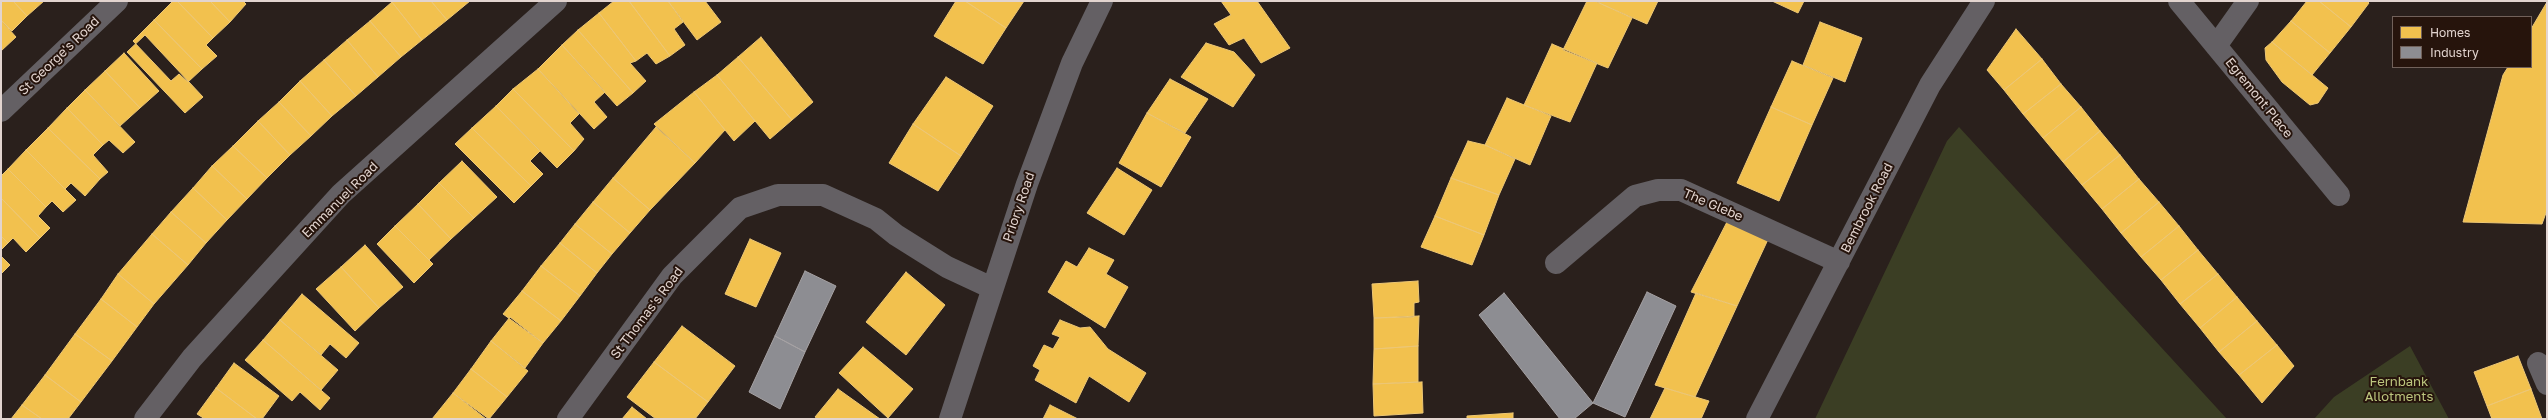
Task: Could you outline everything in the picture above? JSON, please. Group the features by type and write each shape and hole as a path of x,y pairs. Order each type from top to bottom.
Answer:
{"street":[{"name":"St George's Road","path":"1,111 117,1"},
{"name":"Emmanuel Road","path":"145,419 192,358 341,194 556,1"},
{"name":"Priory Road","path":"950,419 1027,184 1072,63 1102,1"},
{"name":"Bembrook Road","path":"1757,419 1930,85 1984,1"},
{"name":"Egremont Place","path":"2179,1 2339,195"},
{"path":"2216,46 2248,1"},
{"name":"The Glebe","path":"1556,263 1635,196 1658,190 1681,190 1839,262"},
{"name":"St Thomas's Road","path":"568,419 672,276 740,208 778,195 823,195 830,198 876,219 896,235 947,267 992,288"},
{"path":"2538,363 2547,384"}],"green space":[{"path":"1959,127 2227,419 1815,419 1947,141"},
{"name":"Fernbank Allotments","path":"2410,346 2449,419 2314,419 2334,397"}],"building: Homes":[{"path":"1,1 13,1 27,16 12,31 1,20"},
{"path":"13,1 44,1 27,16"},
{"path":"173,1 177,1 213,38 206,45 217,56 202,69 154,20"},
{"path":"177,1 210,1 230,22 213,38"},
{"path":"210,1 243,1 246,4 230,22"},
{"path":"431,1 447,20 422,40 392,2"},
{"path":"431,1 470,1 447,20"},
{"path":"614,1 629,1 670,56 656,64 647,53 636,61 599,13"},
{"path":"629,1 668,1 683,22 674,29 685,45 670,56"},
{"path":"668,1 705,1 721,22 697,40"},
{"path":"956,1 965,1 1006,28 983,64 934,36"},
{"path":"965,1 1024,1 1006,28"},
{"path":"1221,1 1257,1 1290,48 1261,63 1244,38 1229,45 1214,24 1231,15"},
{"path":"1587,1 1595,1 1632,18 1608,68 1563,50"},
{"path":"1600,1 1658,1 1647,24 1599,3"},
{"path":"1772,1 1804,1 1798,13"},
{"path":"2307,1 2319,1 2351,27 2330,53 2291,21"},
{"path":"2319,1 2367,1 2369,3 2351,27"},
{"path":"392,2 422,40 401,57 370,21"},
{"path":"2547,2 2547,210 2542,224 2463,222 2503,75 2507,68 2532,68 2532,27"},
{"path":"599,13 636,61 630,63 646,81 633,93 578,30"},
{"path":"1,20 16,37 1,51"},
{"path":"154,20 202,69 188,82 179,74 171,81 133,41"},
{"path":"370,21 401,57 378,77 347,40"},
{"path":"2291,21 2330,53 2312,75 2272,42"},
{"path":"1820,22 1862,38 1845,82 1803,65"},
{"path":"2016,29 2042,59 2004,90 1987,70"},
{"path":"578,30 633,93 617,106 562,45"},
{"path":"145,35 203,97 185,113 127,52"},
{"path":"761,37 813,102 792,120 738,57"},
{"path":"347,40 378,77 356,96 324,60"},
{"path":"2272,42 2328,88 2318,103 2310,105 2282,82 2266,60 2265,48"},
{"path":"1206,43 1234,52 1255,75 1233,107 1181,77"},
{"path":"1552,44 1597,63 1570,122 1524,105"},
{"path":"562,45 605,92 594,102 607,117 594,129 538,69"},
{"path":"124,53 159,91 140,108 105,71"},
{"path":"738,57 792,120 770,139 717,75"},
{"path":"2042,59 2061,84 2023,114 2004,90"},
{"path":"324,60 356,96 332,116 300,81"},
{"path":"1792,61 1833,78 1812,125 1771,107"},
{"path":"538,69 579,114 570,123 584,139 574,151 513,89"},
{"path":"105,71 140,108 120,126 85,90"},
{"path":"717,75 755,121 734,141 694,92"},
{"path":"946,77 993,106 961,156 913,124"},
{"path":"1170,79 1208,99 1185,133 1147,113"},
{"path":"300,81 332,116 311,136 279,102"},
{"path":"2061,84 2081,107 2043,138 2023,114"},
{"path":"513,89 574,151 557,168 496,106"},
{"path":"85,90 135,142 123,153 109,140 103,145 67,108"},
{"path":"694,92 725,130 695,163 654,124"},
{"path":"1507,98 1551,116 1530,165 1485,145"},
{"path":"279,102 311,136 290,155 258,121"},
{"path":"496,106 540,151 530,161 543,174 531,186 472,128"},
{"path":"1771,107 1812,125 1779,201 1737,183"},
{"path":"2081,107 2100,131 2063,162 2043,138"},
{"path":"67,108 103,145 93,155 108,172 100,179 48,128"},
{"path":"1147,113 1191,137 1161,187 1119,163"},
{"path":"258,121 290,155 267,178 233,146"},
{"path":"913,124 961,156 938,191 889,163"},
{"path":"656,127 695,163 650,210 613,178"},
{"path":"48,128 100,179 85,196 71,183 65,189 26,150"},
{"path":"472,128 531,186 514,203 455,144"},
{"path":"2100,131 2120,155 2082,185 2063,162"},
{"path":"1468,141 1485,145 1515,159 1499,195 1451,178"},
{"path":"233,146 267,178 247,199 212,166"},
{"path":"26,150 76,200 63,212 52,201 46,207 8,169"},
{"path":"2120,155 2139,179 2102,209 2082,185"},
{"path":"462,161 497,197 474,218 439,183"},
{"path":"212,166 247,199 227,220 193,188"},
{"path":"1117,168 1152,190 1124,235 1087,213"},
{"path":"8,169 46,207 38,216 50,228 40,238 1,198 1,176"},
{"path":"613,178 650,210 630,233 593,202"},
{"path":"1451,178 1499,195 1484,235 1435,216"},
{"path":"2139,179 2159,202 2121,233 2102,209"},
{"path":"439,183 474,218 451,239 418,204"},
{"path":"193,188 227,220 206,243 171,212"},
{"path":"1,198 40,238 26,252 13,238 8,243 1,236"},
{"path":"593,202 630,233 612,254 575,224"},
{"path":"2159,202 2179,226 2141,257 2121,233"},
{"path":"418,204 451,239 429,260 395,226"},
{"path":"171,212 206,243 188,265 152,234"},
{"path":"1435,216 1484,235 1472,265 1421,247"},
{"path":"1728,220 1771,233 1737,306 1691,292"},
{"path":"575,224 612,254 597,273 560,243"},
{"path":"395,226 433,264 414,283 377,244"},
{"path":"2179,226 2198,250 2161,280 2141,257"},
{"path":"152,234 188,265 154,304 118,274"},
{"path":"1,236 8,243 1,250"},
{"path":"750,239 781,253 756,307 725,294"},
{"path":"560,243 597,273 580,296 541,266"},
{"path":"365,245 403,287 379,308 341,267"},
{"path":"1089,248 1114,260 1106,274 1128,287 1105,328 1048,292 1066,261 1077,267"},
{"path":"2198,250 2218,274 2180,304 2161,280"},
{"path":"1,256 10,265 1,274"},
{"path":"541,266 580,296 561,321 522,291"},
{"path":"341,267 379,308 355,331 316,289"},
{"path":"906,272 945,305 906,355 866,322"},
{"path":"118,274 154,304 137,327 101,299"},
{"path":"2218,274 2237,297 2200,328 2180,304"},
{"path":"1418,281 1419,302 1414,303 1414,317 1374,318 1372,284"},
{"path":"522,291 561,321 543,343 503,314"},
{"path":"1696,293 1737,306 1695,397 1655,385"},
{"path":"302,294 359,343 346,358 330,344 321,355 280,320"},
{"path":"2237,297 2257,321 2219,352 2200,328"},
{"path":"101,299 137,327 112,361 75,334"},
{"path":"1419,316 1418,346 1374,349 1374,318"},
{"path":"510,317 543,343 525,368 491,341"},
{"path":"280,320 338,370 321,390 263,340"},
{"path":"1060,320 1080,328 1090,327 1108,349 1146,373 1129,402 1089,376 1076,403 1035,380 1040,370 1033,366 1044,345 1053,349 1060,337 1052,334"},
{"path":"2257,321 2277,345 2239,375 2219,352"},
{"path":"682,326 735,366 708,402 654,362"},
{"path":"75,334 112,361 81,402 45,375"},
{"path":"263,340 330,398 320,410 300,392 292,401 245,360"},
{"path":"491,341 528,371 507,397 471,369"},
{"path":"2277,345 2294,366 2262,403 2239,375"},
{"path":"1418,346 1418,382 1373,384 1374,349"},
{"path":"863,347 913,389 888,418 839,373"},
{"path":"2518,356 2531,389 2487,406 2474,372"},
{"path":"654,362 708,402 695,419 656,419 627,397"},
{"path":"234,363 279,396 262,419 257,419 216,388"},
{"path":"471,369 507,397 489,419 453,393"},
{"path":"45,375 81,402 68,419 42,419 22,405"},
{"path":"1422,382 1423,413 1374,416 1373,384"},
{"path":"216,388 257,419 205,419 197,414"},
{"path":"1665,388 1709,401 1701,419 1650,419"},
{"path":"838,389 880,419 818,419 815,417"},
{"path":"2531,389 2542,419 2492,419 2487,406"},
{"path":"453,393 486,419 432,419"},
{"path":"22,405 42,419 11,419"},
{"path":"1050,405 1078,419 1043,419"},
{"path":"632,407 647,419 622,419"},
{"path":"1513,413 1513,419 1467,419 1467,416"}],"building: Industry":[{"path":"805,271 836,286 805,352 775,336"},
{"path":"1647,292 1676,306 1625,417 1593,403"},
{"path":"1504,293 1593,403 1574,419 1560,419 1479,315"},
{"path":"775,336 805,352 780,409 749,392"}]}
